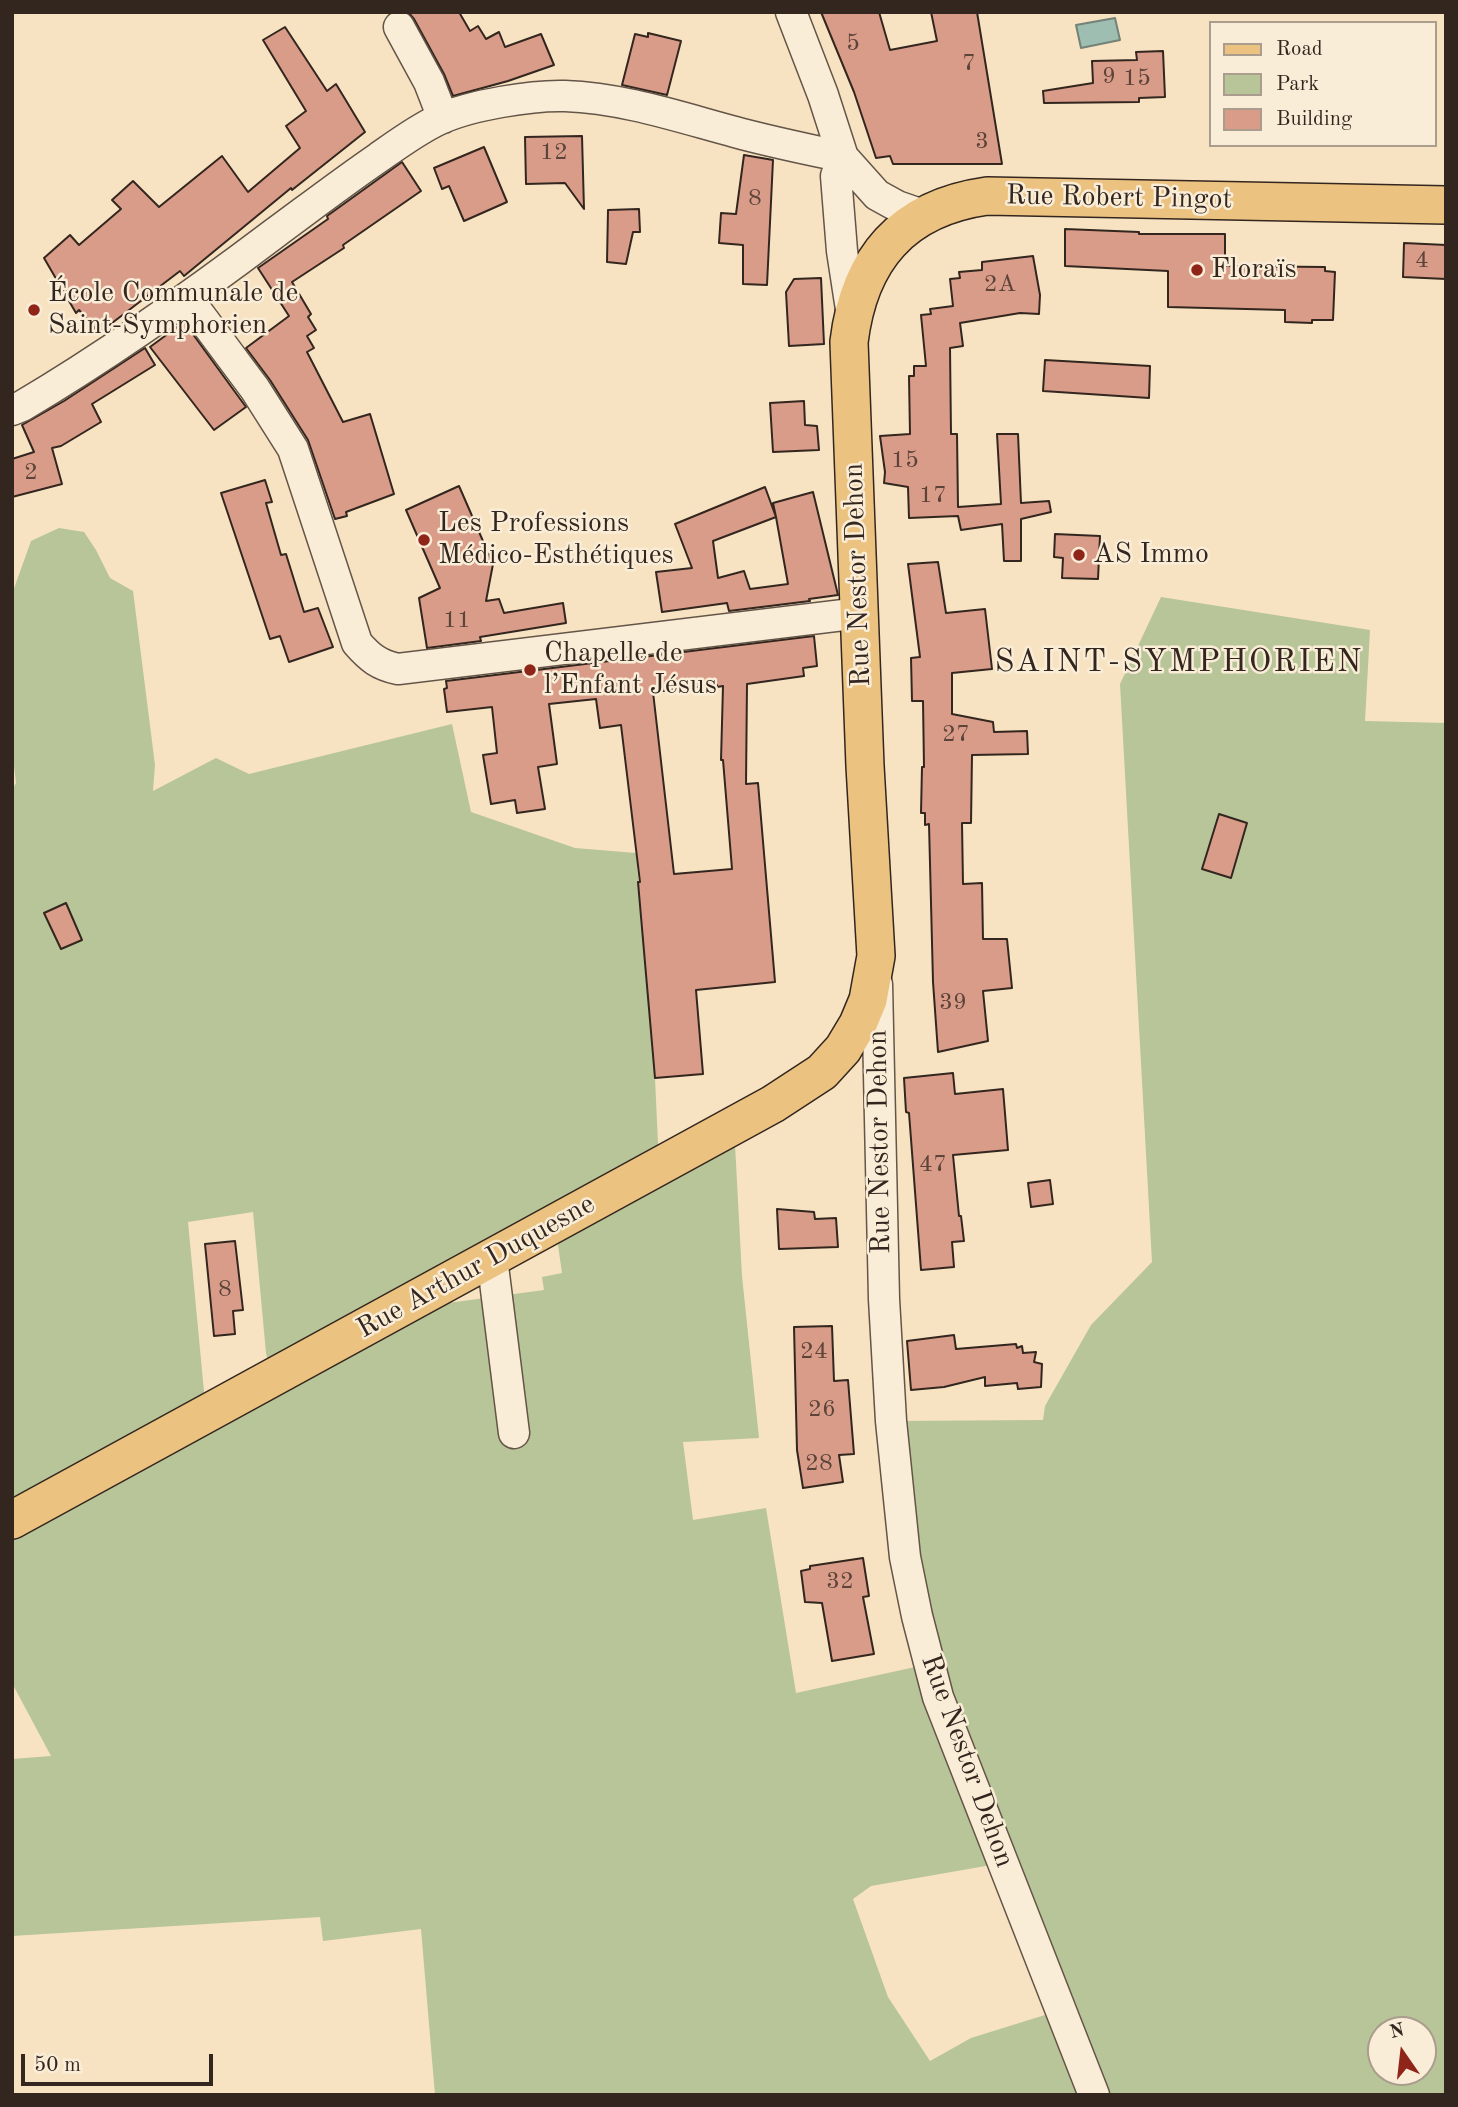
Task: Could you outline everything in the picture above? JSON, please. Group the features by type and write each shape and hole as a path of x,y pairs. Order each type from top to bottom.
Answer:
{"main road":[{"name":"Rue Robert Pingot","path":"852,317 874,260 896,234 923,215 952,202 987,196 1446,205"},
{"name":"Rue Nestor Dehon","path":"852,317 848,354 876,956"},
{"name":"Rue Arthur Duquesne","path":"12,1520 744,1121 822,1072 843,1049 858,1024 868,1000 876,956"}],"street":[{"name":"Rue Nestor Dehon","path":"791,12 823,95 843,158 877,195 897,206 923,215"},
{"path":"399,27 429,82 443,118"},
{"path":"12,410 22,407 79,373 188,299 342,183 416,132 443,118 493,104 536,97 589,98 634,104 779,144 843,158"},
{"name":"Rue Nestor Dehon","path":"843,158 836,176 842,251 852,317"},
{"path":"188,299 255,389 293,449 358,642 369,657 382,666 398,669 860,613"},
{"name":"Rue Nestor Dehon","path":"876,956 884,1299 896,1486 905,1557 938,1698 1094,2095"},
{"path":"492,1258 513,1433"}],"green space":[{"path":"59,528 84,532 110,578 133,591 155,765 153,791 216,758 249,774 452,724 471,812 575,848 636,853 655,1078 659,1166 734,1126 742,1276 759,1438 683,1442 693,1520 766,1508 796,1693 929,1664 891,1421 1043,1420 1045,1406 1091,1325 1152,1262 1120,684 1161,597 1370,630 1365,721 1446,723 1446,2095 435,2095 421,1929 323,1941 320,1917 12,1936 12,1759 51,1756 12,1683 12,790 16,783 12,748 12,594 31,541","holes":["253,1212 266,1353 272,1378 206,1413 188,1222","555,1224 562,1273 542,1277 544,1290 426,1306","1003,1863 1061,2010 971,2038 930,2061 888,1997 853,1899 871,1886"]}],"shaded area":[{"path":"1115,18 1120,40 1081,48 1076,25"}],"building":[{"path":"408,12 459,12 470,31 478,26 486,39 499,32 505,47 541,34 554,65 453,96 444,74"},
{"path":"821,12 879,12 890,50 937,41 931,12 977,12 1002,164 893,164 890,156 876,158 854,92"},
{"path":"285,27 327,91 336,84 365,132 292,190 291,188 184,276 180,271 99,333 79,310 76,313 44,258 70,235 79,245 121,209 112,200 133,181 159,207 222,156 248,192 300,148 286,126 306,111 263,40"},
{"path":"648,33 681,41 667,95 622,85 635,34 648,37"},
{"path":"1163,51 1165,97 1139,98 1139,102 1044,103 1043,91 1093,83 1092,61 1137,60 1136,52"},
{"path":"582,136 584,209 565,183 526,184 525,137"},
{"path":"484,147 507,202 464,221 449,186 442,189 434,168"},
{"path":"744,155 773,160 767,285 743,284 743,245 719,243 721,213 736,214"},
{"path":"402,162 421,191 343,245 344,248 292,282 311,314 308,317 316,330 307,336 314,348 307,352 343,422 370,414 394,494 346,512 347,516 335,519 308,440 246,348 289,316 258,268"},
{"path":"639,209 640,232 633,232 626,264 607,262 608,210"},
{"path":"1065,229 1139,234 1225,234 1225,266 1325,267 1325,271 1335,272 1333,320 1312,320 1312,323 1285,322 1285,310 1168,307 1168,271 1065,266"},
{"path":"1404,243 1446,245 1446,279 1403,277"},
{"path":"1033,256 1040,295 1039,314 1020,313 960,323 963,346 950,348 951,434 957,434 958,507 1001,504 997,434 1018,434 1021,503 1049,501 1051,512 1021,519 1021,561 1004,561 1002,524 961,530 958,516 909,518 908,487 884,483 880,436 910,434 909,376 914,376 914,366 926,366 921,315 931,314 930,309 953,306 950,279 960,278 959,272 982,270 982,262"},
{"path":"821,278 824,344 789,346 786,292 794,279"},
{"path":"184,322 246,407 214,430 150,347"},
{"path":"145,348 155,365 92,404 101,422 61,446 52,448 62,484 12,497 12,459 34,452 22,425"},
{"path":"1045,360 1150,366 1149,398 1043,391"},
{"path":"804,401 805,425 817,426 819,450 773,452 770,403"},
{"path":"265,480 272,502 266,503 281,555 286,554 304,612 318,608 333,647 289,662 280,636 270,639 221,493"},
{"path":"459,486 493,564 486,601 499,599 504,613 563,603 566,623 480,637 481,641 427,648 419,598 440,588 406,510"},
{"path":"765,487 776,517 773,503 813,492 838,595 729,611 727,603 662,612 656,572 692,568 675,524","holes":["776,517 788,584 750,589 744,571 718,578 713,541"]},
{"path":"1055,534 1100,536 1098,579 1062,578 1063,558 1054,557"},
{"path":"938,562 946,613 985,609 992,669 952,673 952,714 993,722 994,732 1027,731 1028,754 972,755 971,823 962,823 963,884 982,883 983,939 1007,939 1012,988 983,991 988,1041 938,1052 933,982 929,824 925,825 925,813 921,813 924,767 923,701 912,701 911,658 920,657 908,564"},
{"path":"814,636 817,666 803,668 804,676 747,684 746,784 758,783 775,982 696,990 703,1074 655,1078 640,882 621,725 600,728 596,699 549,704 557,764 538,767 545,809 517,813 515,800 491,804 483,755 497,753 492,707 447,712 444,689 447,688 446,681","holes":["723,686 721,760 732,869 674,874 653,692"]},
{"path":"1219,814 1247,823 1231,878 1202,869"},
{"path":"66,903 82,940 61,949 44,913"},
{"path":"953,1073 955,1094 1003,1089 1008,1150 953,1155 964,1241 952,1242 954,1267 921,1270 904,1078"},
{"path":"1050,1180 1053,1204 1031,1207 1028,1183"},
{"path":"777,1209 814,1212 815,1219 836,1218 838,1247 779,1249"},
{"path":"235,1241 243,1310 233,1311 235,1334 214,1336 205,1244"},
{"path":"832,1326 834,1381 848,1380 854,1454 839,1455 843,1482 803,1488 797,1450 794,1327"},
{"path":"954,1335 956,1349 1016,1344 1017,1348 1022,1346 1023,1353 1036,1352 1034,1362 1042,1364 1041,1387 1018,1389 1017,1383 985,1386 985,1377 944,1387 911,1390 907,1341"},
{"path":"863,1558 869,1596 863,1597 874,1654 832,1661 822,1603 805,1602 801,1571 810,1569 810,1566"}],"place":[{"name":"Floraïs","path":"1197,270"},
{"name":"École Communale de Saint-Symphorien","path":"34,310"},
{"name":"Les Professions Médico-Esthétiques","path":"424,540"},
{"name":"AS Immo","path":"1079,555"},
{"name":"Chapelle de l’Enfant Jésus","path":"530,670"}],"district":[{"name":"SAINT-SYMPHORIEN","path":"1179,663"}]}
